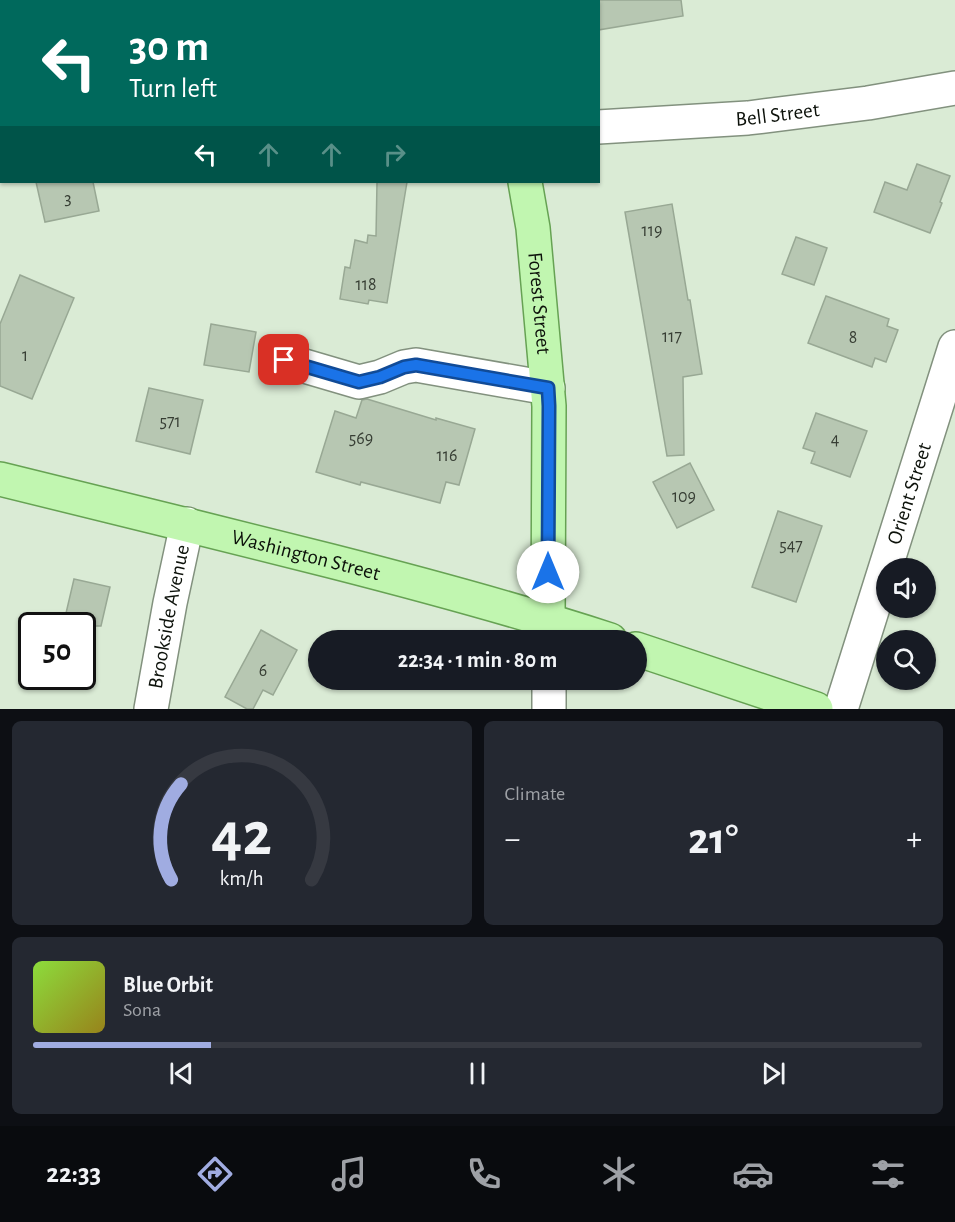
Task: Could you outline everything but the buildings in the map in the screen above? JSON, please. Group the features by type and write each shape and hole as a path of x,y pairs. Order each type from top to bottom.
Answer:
{"main road":[{"name":"Forest Street","path":"525,183 533,228 549,406 548,630"},
{"name":"Washington Street","path":"0,479 187,524 466,597 548,630"},
{"path":"647,653 816,709"}],"street":[{"name":"Bell Street","path":"600,127 748,118 868,103 955,88"},
{"name":"Orient Street","path":"841,709 955,347"},
{"path":"284,360 359,382 416,365 548,388"},
{"name":"Brookside Avenue","path":"151,709 187,524"},
{"path":"549,690 549,709"}],"route":[{"path":"284,360 359,382 416,365 548,388 548,572"}]}
